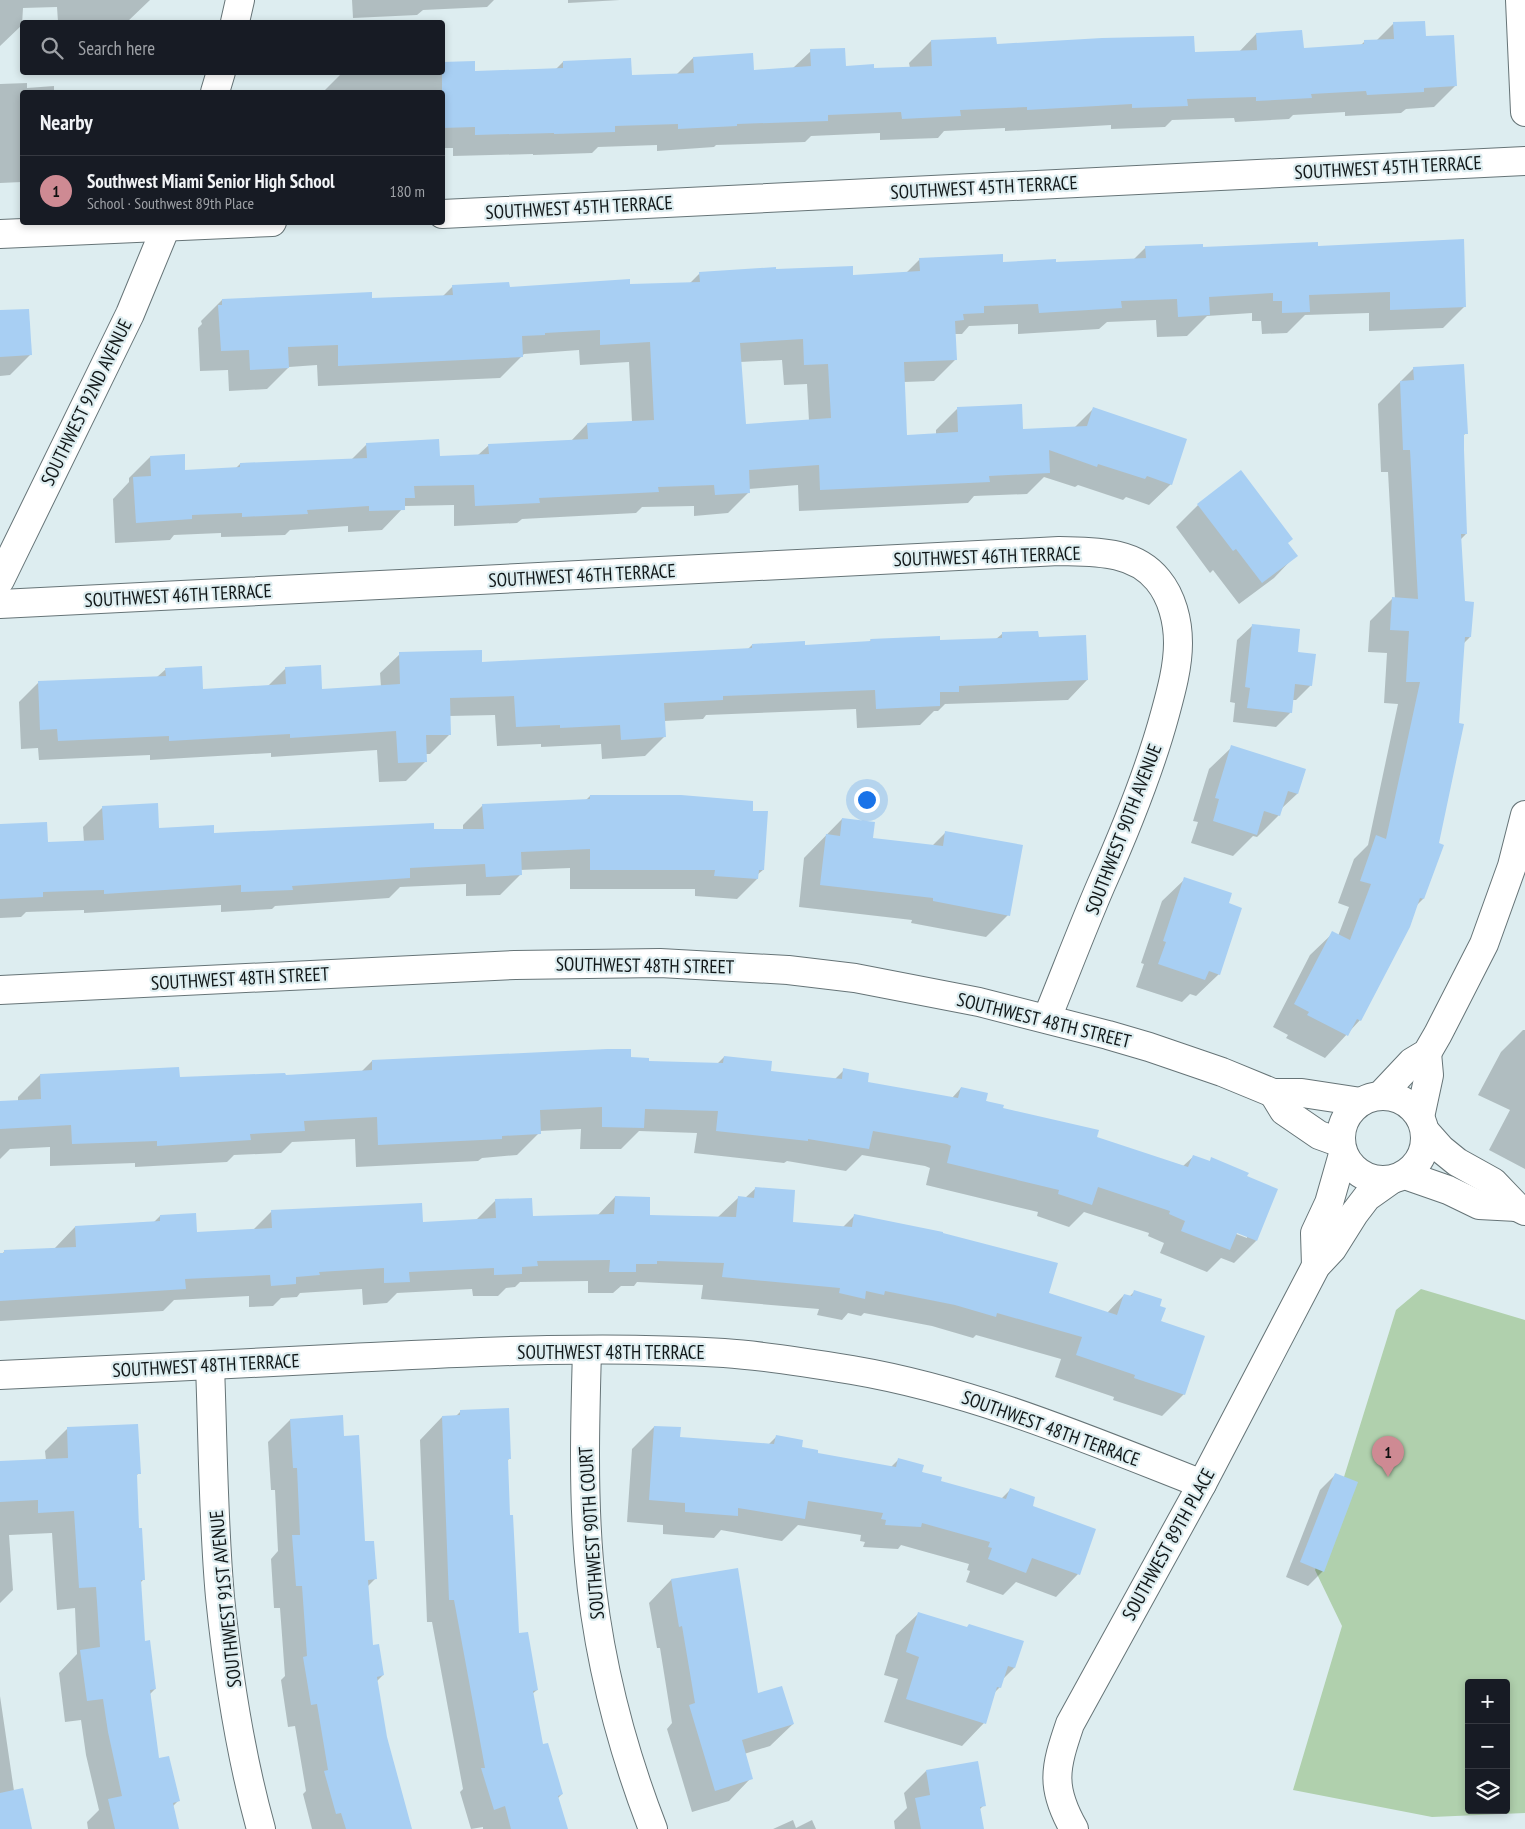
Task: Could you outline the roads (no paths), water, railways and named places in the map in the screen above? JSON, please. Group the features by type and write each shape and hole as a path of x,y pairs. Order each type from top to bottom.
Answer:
{"street":[{"path":"235,20 240,0"},
{"path":"1520,0 1525,112"},
{"path":"216,90 220,75"},
{"name":"SOUTHWEST 45TH TERRACE","path":"445,214 1525,161"},
{"path":"0,234 167,225"},
{"name":"SOUTHWEST 92ND AVENUE","path":"0,580 130,314 167,225"},
{"name":"SOUTHWEST 46TH TERRACE","path":"0,604 1060,551 1096,552 1120,556 1142,565 1157,578"},
{"name":"SOUTHWEST 90TH AVENUE","path":"1047,1018 1141,792 1158,742 1170,694 1178,644 1176,619 1168,594 1157,578"},
{"path":"1342,1148 1340,1140 1343,1125 1350,1112 1371,1099 1412,1062 1427,1053 1484,944 1512,866 1525,815"},
{"name":"SOUTHWEST 48TH STREET","path":"0,990 425,968 587,963 660,963 788,970 855,978 979,1002 1047,1018 1149,1047 1273,1092 1302,1092 1371,1099 1396,1098 1409,1106 1441,1149 1457,1162 1492,1182 1521,1209"},
{"path":"1398,1177 1415,1167 1422,1156 1425,1144 1422,1124 1429,1075 1427,1053"},
{"name":"SOUTHWEST 48TH STREET","path":"1273,1092 1284,1111 1342,1148 1354,1170 1372,1180 1398,1177 1448,1190 1479,1205 1521,1209"},
{"name":"SOUTHWEST 89TH PLACE","path":"1316,1266 1315,1233 1329,1203 1342,1148"},
{"name":"SOUTHWEST 89TH PLACE","path":"1074,1829 1059,1799 1056,1779 1060,1754 1070,1724 1202,1484 1316,1266 1332,1249 1367,1197 1398,1177"},
{"name":"SOUTHWEST 48TH TERRACE","path":"0,1375 438,1354 587,1350 662,1350 728,1353 856,1370 966,1396 1029,1416 1202,1484"},
{"name":"SOUTHWEST 90TH COURT","path":"587,1350 584,1462 585,1508 595,1618 614,1708 653,1829"},
{"name":"SOUTHWEST 91ST AVENUE","path":"210,1366 220,1597 239,1728 251,1793 261,1829"}],"place":[{"name":"Southwest Miami Senior High School","path":"1388,1477"}]}
